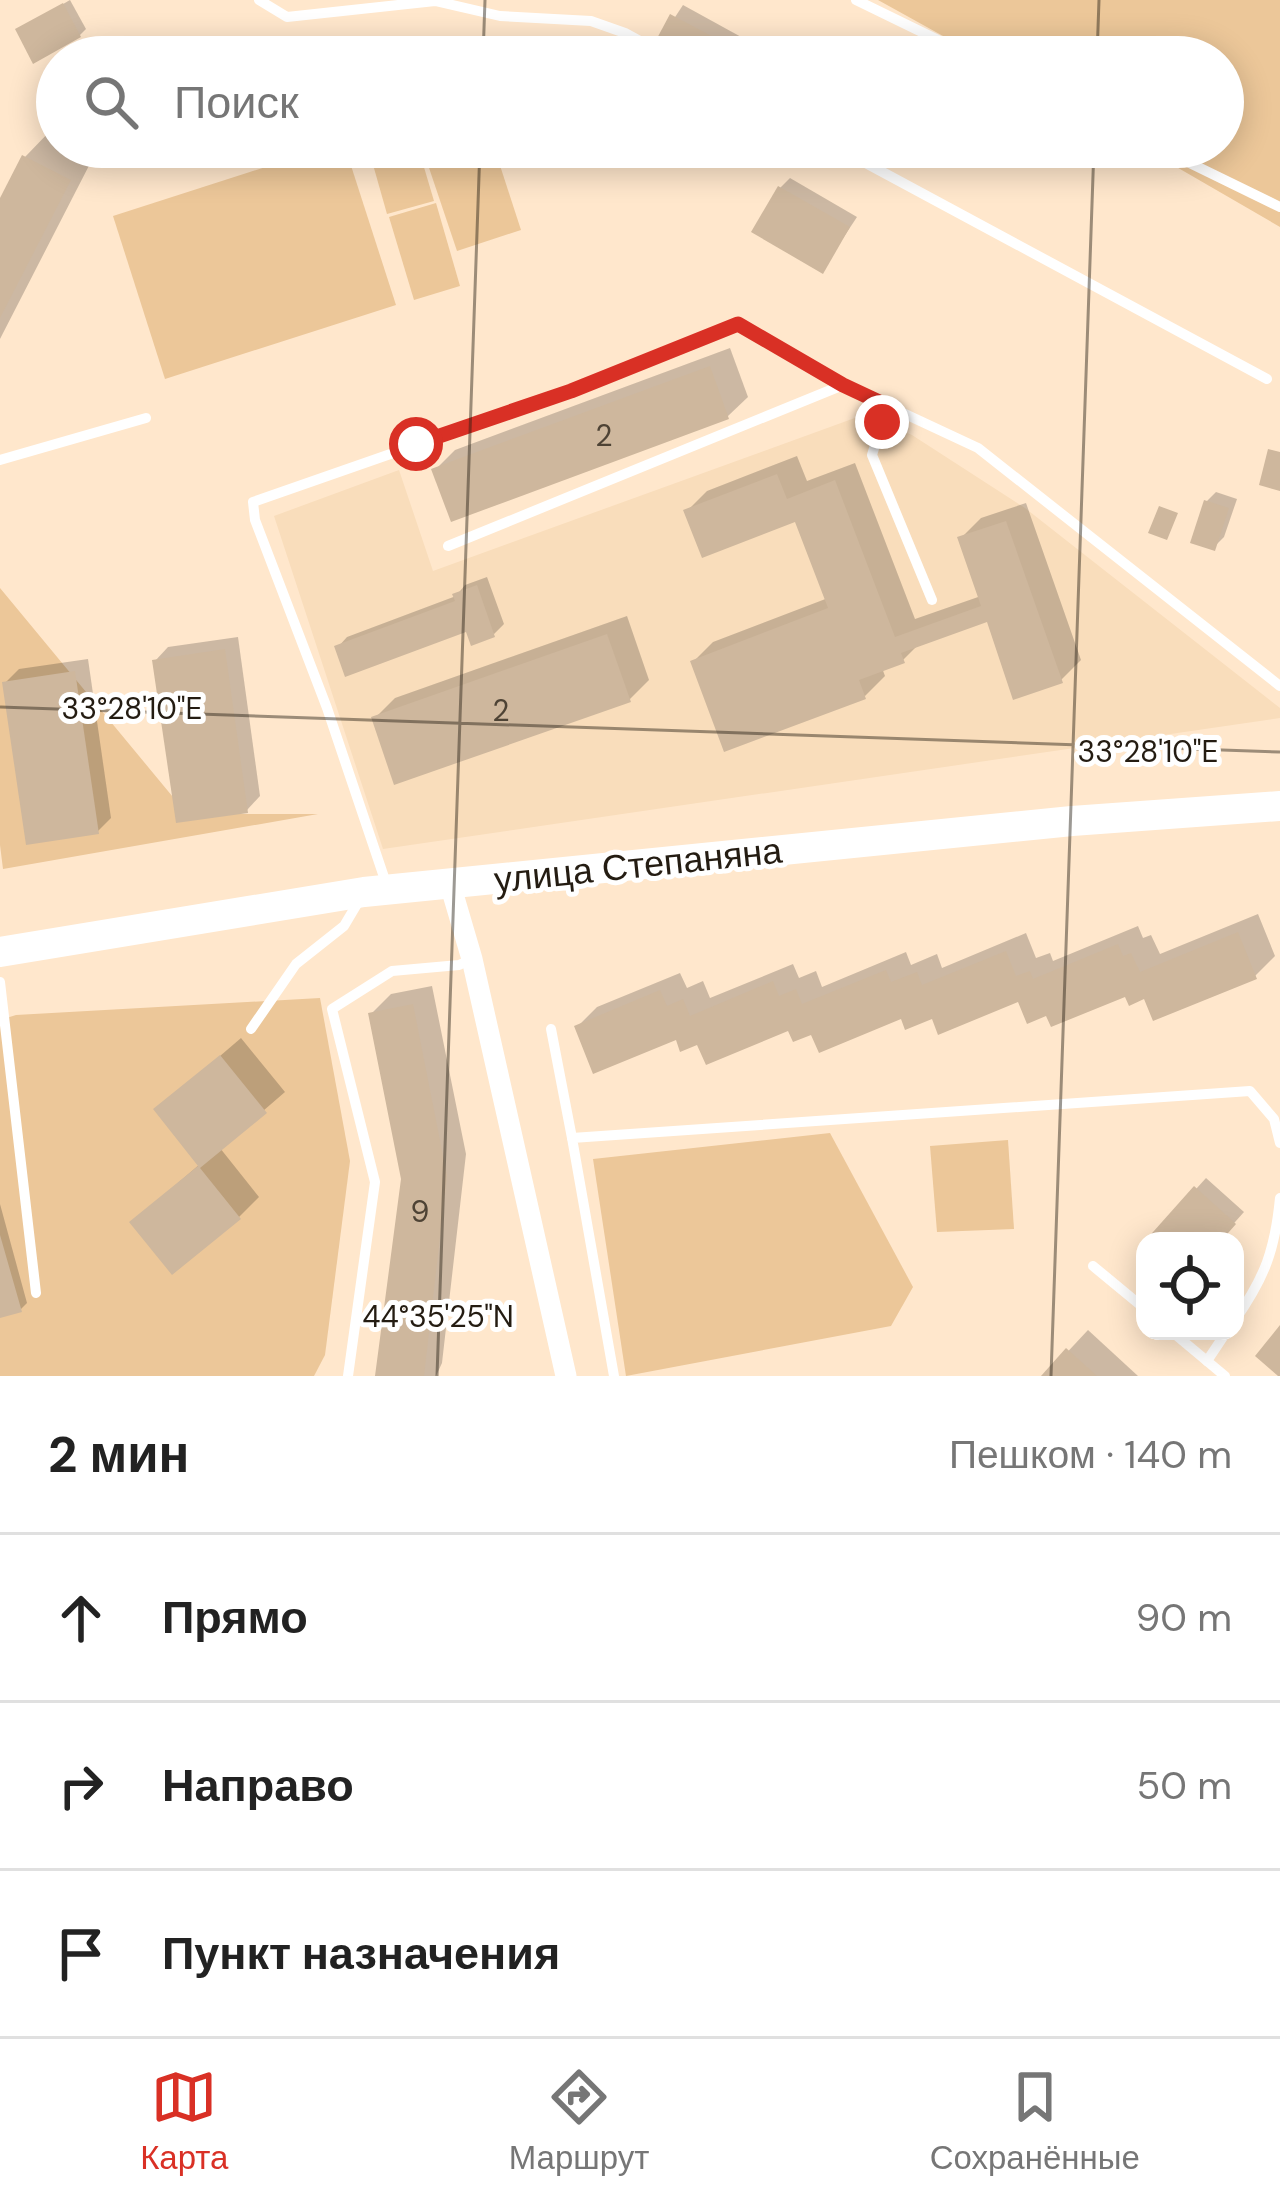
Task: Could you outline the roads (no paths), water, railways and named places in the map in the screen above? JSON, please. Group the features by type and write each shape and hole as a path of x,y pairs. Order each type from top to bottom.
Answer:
{"main road":[{"name":"улица Степаняна","path":"0,952 376,891 1072,821 1280,806"}],"street":[{"path":"450,884 472,959 566,1376"}],"lane":[{"path":"260,0 287,17 435,1 500,16 590,22 631,36"},
{"path":"856,0 930,36"},
{"path":"875,168 1267,379"},
{"path":"1200,168 1280,207"},
{"path":"251,1029 296,964 344,926 376,891 327,708 255,520 254,502 571,391 738,324 843,385 979,448 1280,686"},
{"path":"448,546 843,385"},
{"path":"892,408 882,422 872,455 932,600"},
{"path":"0,460 146,418"},
{"path":"348,1376 376,1182 332,1009 392,971 459,965 472,959"},
{"path":"0,982 36,1294"},
{"path":"551,1029 614,1376"},
{"path":"572,1138 1250,1091 1274,1119 1280,1143"},
{"path":"1244,1306 1276,1244 1280,1198"},
{"path":"1093,1266 1136,1302"},
{"path":"1182,1340 1225,1376"},
{"path":"1207,1360 1221,1340"}]}
